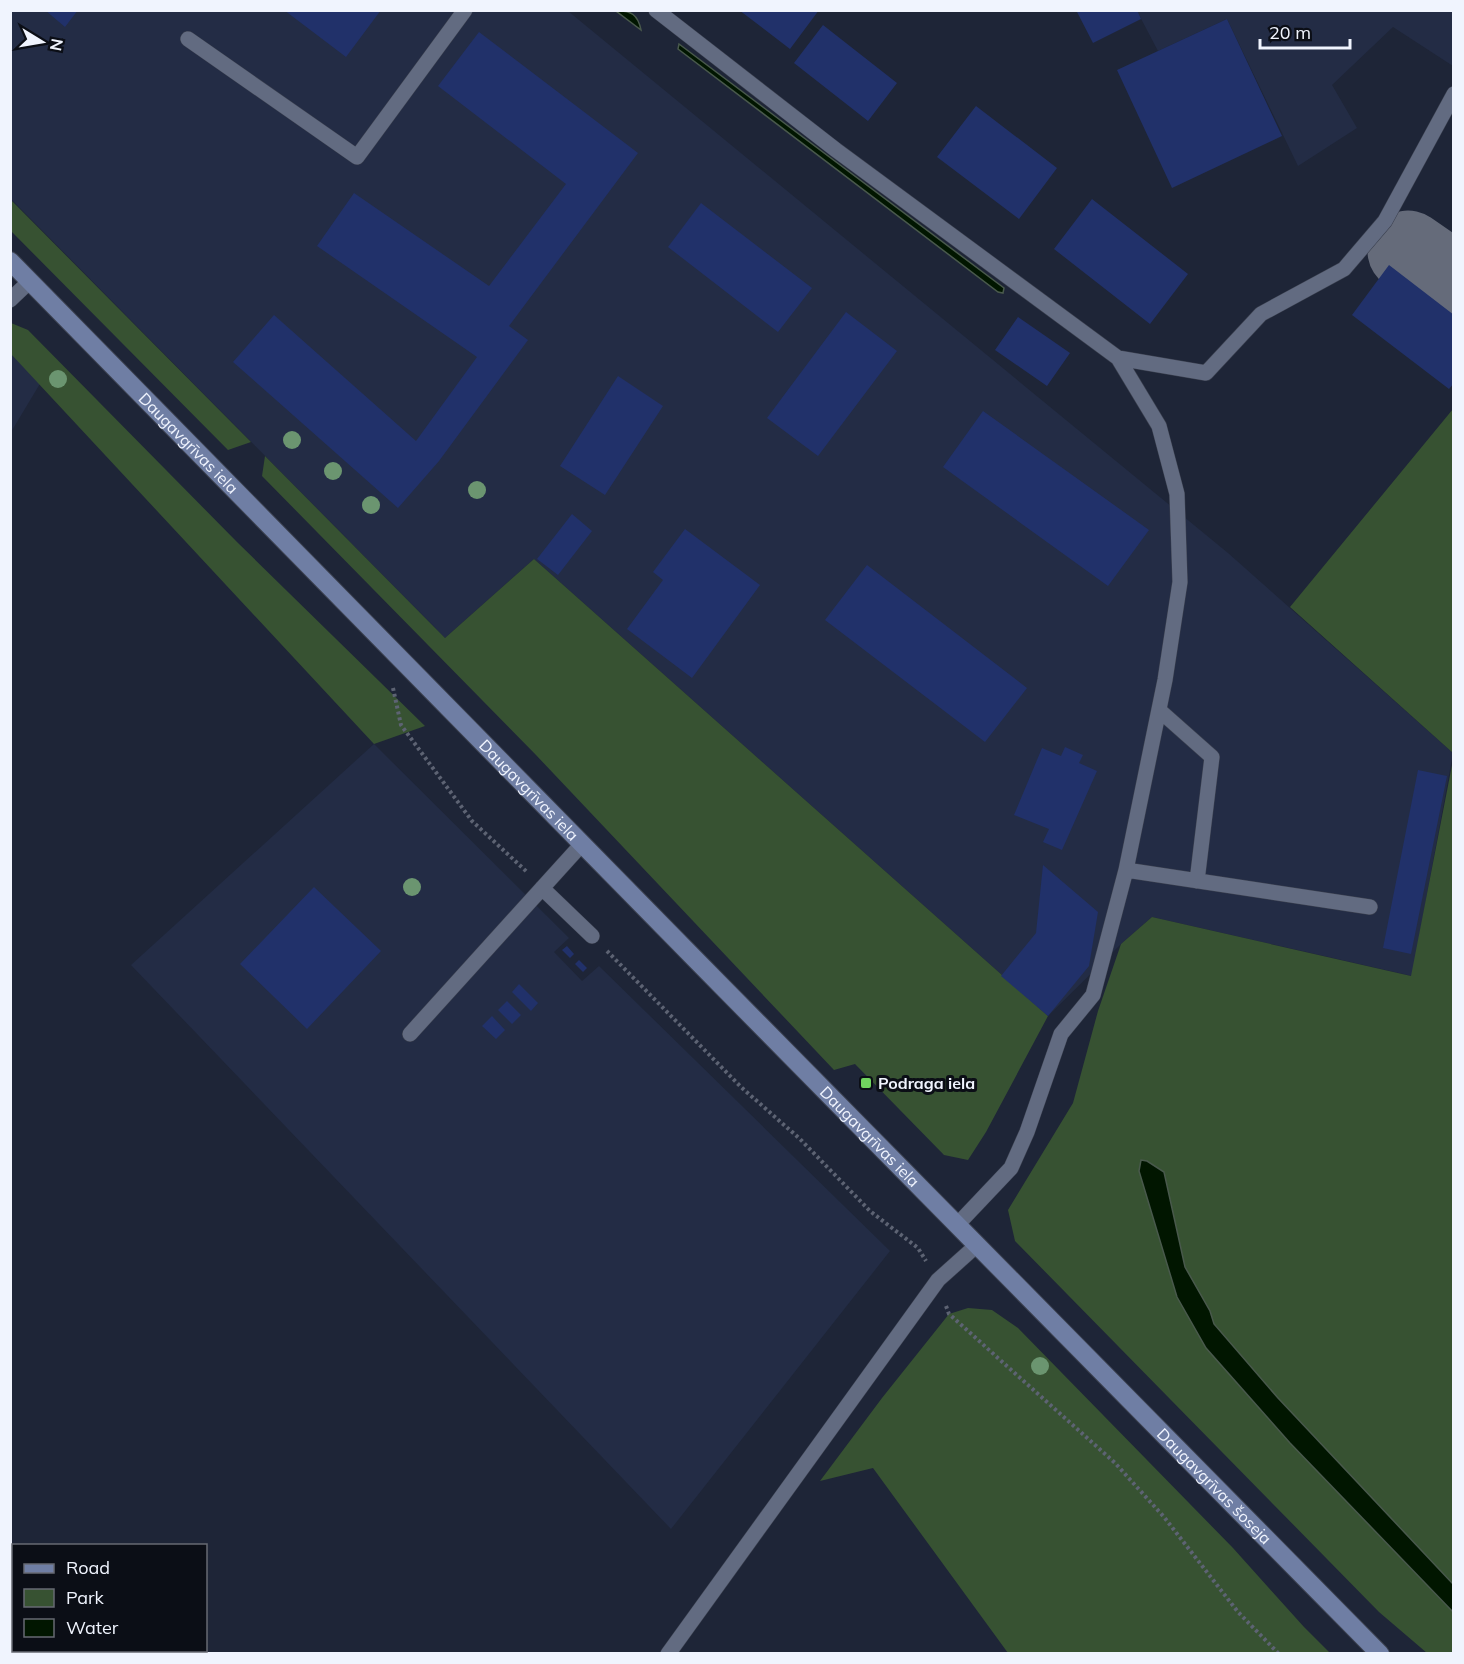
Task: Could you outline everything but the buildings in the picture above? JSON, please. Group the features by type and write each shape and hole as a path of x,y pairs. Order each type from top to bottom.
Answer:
{"main road":[{"name":"Daugavgrīvas iela","path":"10,261 1048,1318"},
{"name":"Daugavgrīvas šoseja","path":"1048,1318 1380,1653"}],"lane":[{"path":"188,39 357,157 465,10"},
{"path":"656,10 836,150 1118,358 1159,426 1177,494 1180,582 1159,710 1126,870 1093,995 1061,1034 1027,1132 1011,1168 957,1225"},
{"path":"1118,358 1206,373 1261,314 1344,269 1385,221 1454,94"},
{"path":"10,300 30,281"},
{"path":"1159,710 1212,757 1197,881"},
{"path":"411,1034 582,844"},
{"path":"1126,870 1370,907"},
{"path":"542,888 592,936"},
{"path":"668,1653 938,1280 977,1245"}],"path":[{"path":"393,685 401,725 472,822 542,888"},
{"path":"592,936 741,1087 800,1139 870,1210 918,1248 938,1280 949,1314 1115,1463 1164,1517 1238,1612 1279,1653"}],"shaded area":[{"path":"10,11 568,11 1228,553 1453,753 1412,976 1152,917 1121,944 1048,1016 534,559 445,638 11,199"},
{"path":"1137,11 1453,11 1453,66 1393,27 1332,85 1357,128 1298,166 1227,19 1158,51"},
{"path":"11,352 41,382 11,432"},
{"path":"374,744 569,938 554,952 582,981 599,966 890,1251 671,1529 131,965"}],"green space":[{"path":"11,200 251,442 228,450 11,231"},
{"path":"11,323 28,330 237,542 425,726 374,744 11,354"},
{"path":"1453,409 1453,753 1290,607"},
{"path":"265,456 445,638 534,559 1048,1016 986,1132 968,1160 944,1155 855,1064 834,1070 536,755 262,476"},
{"path":"1453,760 1453,1584 1278,1398 1214,1324 1210,1311 1185,1267 1164,1172 1142,1160 1139,1171 1206,1348 1290,1443 1453,1612 1453,1653 1427,1653 1379,1612 1015,1241 1008,1210 1073,1103 1098,1011 1121,944 1152,917 1411,976"},
{"path":"968,1308 992,1310 1018,1328 1233,1548 1330,1653 1008,1653 873,1468 820,1481 949,1314"}],"water":[{"path":"616,11 633,14 641,30"},
{"path":"679,44 1004,288 1003,293 998,292 678,49"},
{"path":"1141,1160 1147,1161 1164,1172 1185,1267 1210,1311 1214,1324 1278,1398 1453,1584 1453,1612 1290,1443 1206,1348 1177,1297 1139,1171"}],"taxiway":[{"path":"1408,251 1454,283"}],"place":[{"name":"Podraga iela","path":"866,1083"}]}
